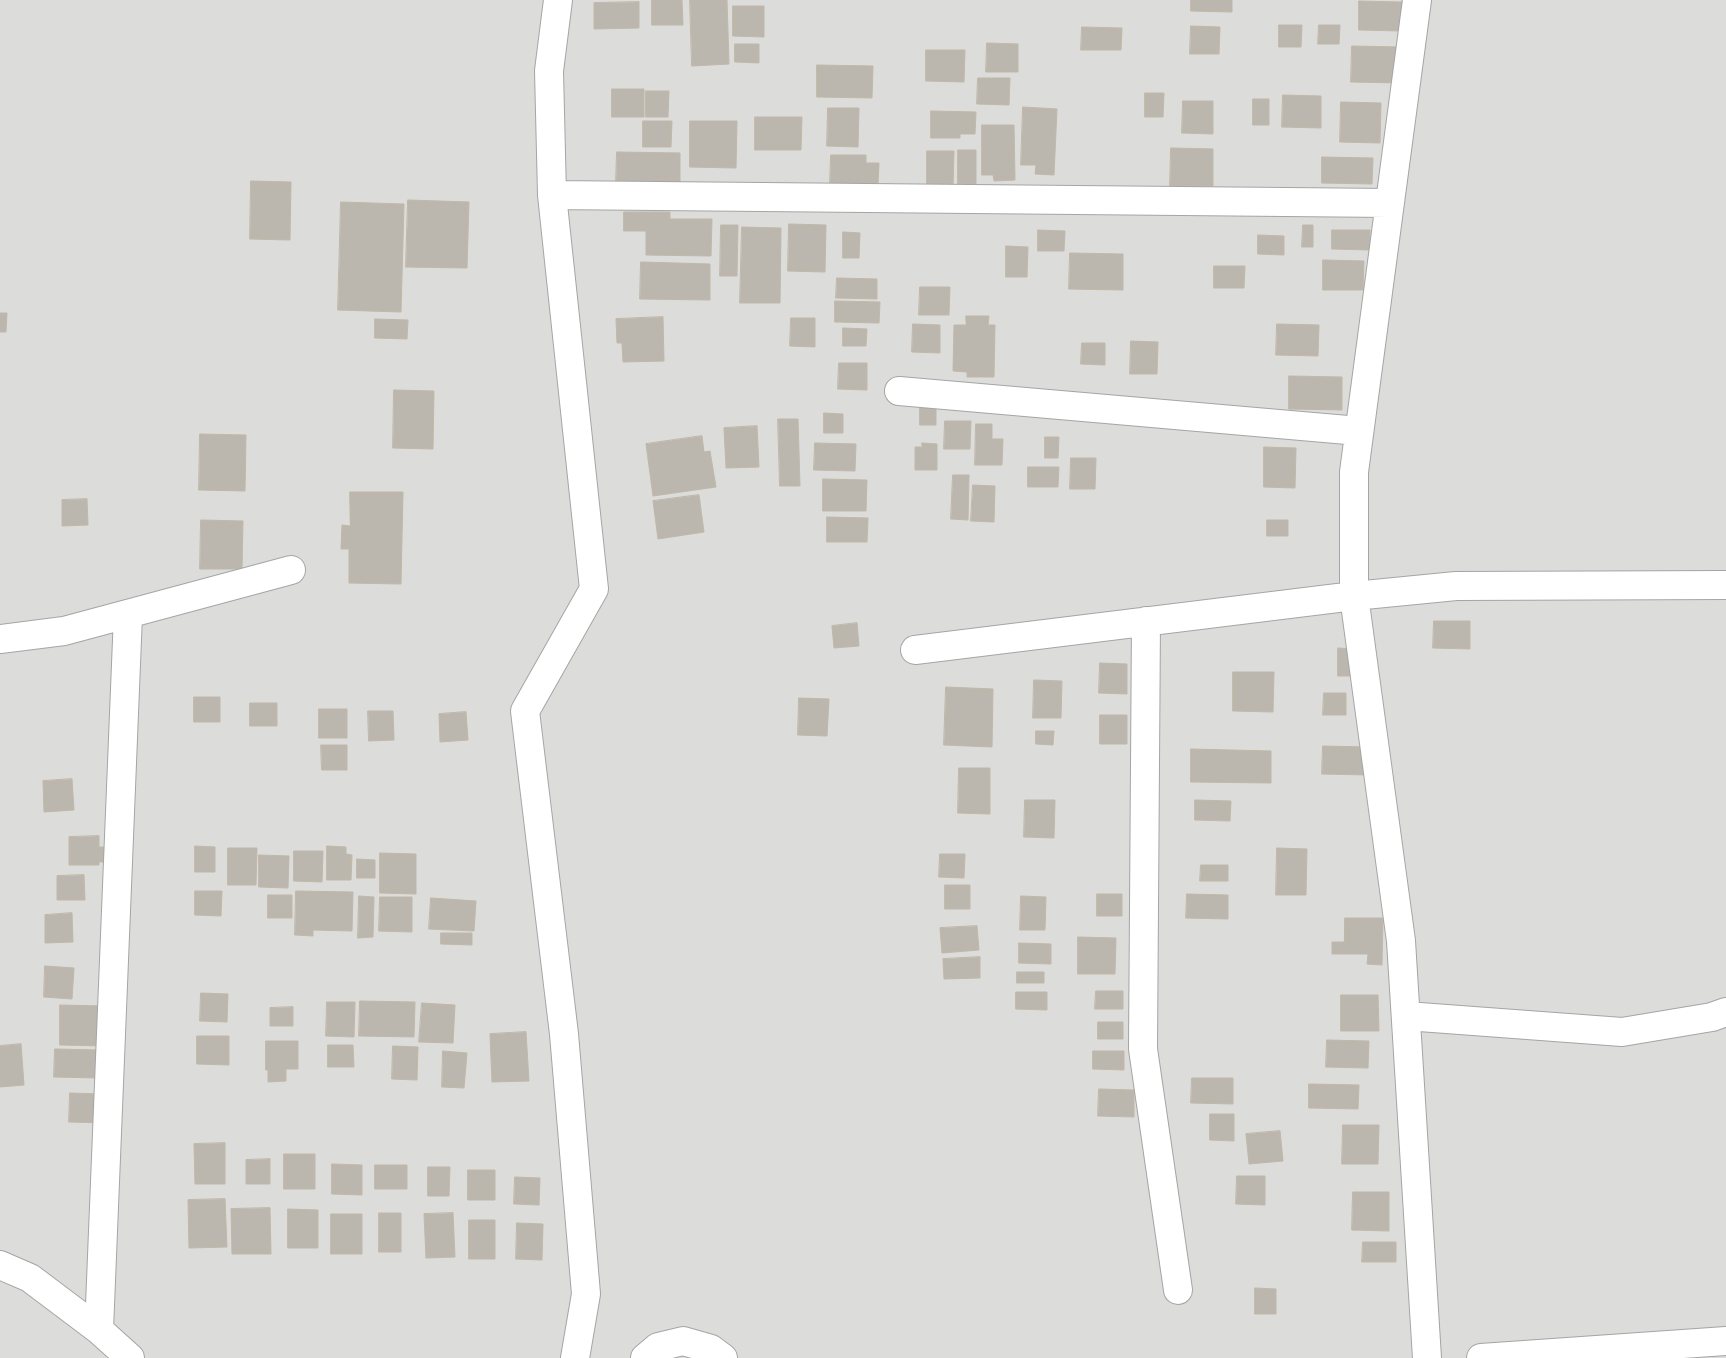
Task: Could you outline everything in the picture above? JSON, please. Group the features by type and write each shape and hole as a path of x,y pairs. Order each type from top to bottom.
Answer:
{"street":[{"path":"558,0 550,71 552,196 594,589 525,711 564,1034 586,1294 575,1358"},
{"path":"1417,0 1354,472 1354,596 1402,941 1426,1358"},
{"path":"552,196 1390,203"},
{"path":"899,391 1359,432"},
{"path":"0,639 64,631 291,570"},
{"path":"915,650 1354,596 1456,586 1726,585"},
{"path":"99,1330 128,615"},
{"path":"1146,621 1143,1049 1178,1290"},
{"path":"1406,1016 1622,1032 1712,1017 1726,1012"},
{"path":"0,1265 30,1278 99,1330 130,1358"},
{"path":"1481,1358 1726,1340"},
{"path":"644,1358 658,1347 683,1341 711,1349 723,1358"}],"shaded area":[{"path":"0,0 1726,0 1726,1358 0,1358"}],"building":[{"path":"652,0 682,0 683,25 652,25"},
{"path":"690,0 727,0 729,64 692,66"},
{"path":"1191,0 1232,0 1232,12 1191,11"},
{"path":"1359,1 1402,2 1401,31 1359,30"},
{"path":"639,2 639,28 594,29 594,3"},
{"path":"733,6 764,6 764,37 733,36"},
{"path":"1279,25 1302,25 1301,47 1279,47"},
{"path":"1319,25 1340,25 1339,44 1318,44"},
{"path":"1191,26 1220,27 1219,54 1190,54"},
{"path":"1082,27 1122,28 1121,50 1081,50"},
{"path":"987,43 1018,44 1018,72 986,72"},
{"path":"735,44 759,44 759,63 735,62"},
{"path":"1352,46 1400,47 1399,83 1351,82"},
{"path":"926,50 965,50 964,82 926,81"},
{"path":"817,65 873,66 872,98 817,97"},
{"path":"978,78 1010,78 1009,105 977,104"},
{"path":"612,89 644,89 644,117 612,117"},
{"path":"646,91 669,91 668,117 646,117"},
{"path":"1145,93 1164,93 1163,117 1145,117"},
{"path":"1283,95 1321,96 1321,128 1282,127"},
{"path":"1253,99 1269,99 1269,125 1253,125"},
{"path":"1183,101 1213,101 1213,134 1182,133"},
{"path":"1341,102 1381,103 1380,143 1340,142"},
{"path":"1023,107 1057,109 1054,175 1035,174 1036,165 1021,165"},
{"path":"828,108 859,108 858,147 827,146"},
{"path":"931,111 976,112 975,134 960,134 960,138 931,138"},
{"path":"755,117 802,117 801,150 755,150"},
{"path":"643,121 672,121 671,147 643,147"},
{"path":"690,121 737,121 736,168 690,167"},
{"path":"982,125 1014,125 1015,180 994,181 993,175 982,175"},
{"path":"1171,148 1213,149 1213,186 1170,186"},
{"path":"958,150 976,150 976,187 958,187"},
{"path":"927,151 954,151 953,187 927,187"},
{"path":"617,152 680,153 680,185 616,184"},
{"path":"831,155 866,155 866,163 879,163 878,185 830,184"},
{"path":"1322,157 1373,158 1372,184 1322,183"},
{"path":"251,181 291,182 290,240 250,239"},
{"path":"408,200 469,202 467,268 406,267"},
{"path":"341,202 404,204 401,312 338,310"},
{"path":"624,212 670,212 670,219 712,219 711,256 646,255 646,231 624,231"},
{"path":"789,224 826,225 825,272 788,271"},
{"path":"721,225 738,225 737,276 720,276"},
{"path":"1303,225 1313,225 1313,247 1302,247"},
{"path":"742,227 781,228 780,303 740,303"},
{"path":"1038,230 1065,231 1064,251 1038,251"},
{"path":"1332,230 1370,230 1370,250 1332,249"},
{"path":"843,232 860,233 859,258 843,258"},
{"path":"1258,235 1284,236 1284,255 1258,254"},
{"path":"1006,246 1028,247 1027,277 1006,277"},
{"path":"1070,253 1123,254 1123,290 1069,289"},
{"path":"1323,260 1364,261 1363,290 1323,290"},
{"path":"641,262 710,264 710,300 640,299"},
{"path":"1214,266 1245,266 1244,288 1214,288"},
{"path":"837,278 877,279 877,299 836,298"},
{"path":"920,287 950,287 949,315 919,315"},
{"path":"835,301 880,302 879,323 835,322"},
{"path":"0,313 7,313 6,332 0,332"},
{"path":"966,316 989,316 988,325 995,325 994,377 967,377 967,372 953,371 954,325 966,325"},
{"path":"663,317 664,361 623,362 622,343 617,343 616,319"},
{"path":"791,318 815,318 815,347 790,346"},
{"path":"375,319 408,320 407,339 375,338"},
{"path":"913,324 940,325 940,353 912,352"},
{"path":"1277,324 1319,325 1318,356 1276,355"},
{"path":"843,328 867,329 866,346 843,346"},
{"path":"1131,341 1158,342 1157,374 1130,374"},
{"path":"1082,343 1105,343 1105,365 1081,364"},
{"path":"839,363 867,363 867,390 838,389"},
{"path":"1289,376 1342,377 1342,410 1289,409"},
{"path":"394,390 434,391 433,449 393,448"},
{"path":"920,406 936,407 936,425 920,425"},
{"path":"824,413 843,414 843,433 824,433"},
{"path":"778,419 798,419 800,486 780,486"},
{"path":"945,421 971,421 970,449 944,449"},
{"path":"976,424 992,424 992,439 1003,439 1002,465 975,465"},
{"path":"757,426 759,467 726,468 724,428"},
{"path":"200,434 246,435 245,491 199,490"},
{"path":"702,436 704,452 710,451 716,487 653,496 646,444"},
{"path":"1045,437 1059,437 1058,458 1045,458"},
{"path":"815,443 856,444 855,471 814,470"},
{"path":"922,443 937,444 937,470 915,470 915,447 922,447"},
{"path":"1264,447 1296,448 1295,488 1264,487"},
{"path":"1071,458 1096,458 1095,489 1070,489"},
{"path":"1028,467 1059,467 1058,487 1028,487"},
{"path":"953,475 969,475 968,520 951,519"},
{"path":"823,479 867,480 866,511 823,511"},
{"path":"973,485 995,486 994,522 971,521"},
{"path":"350,492 403,492 401,584 349,583 349,549 341,549 342,525 350,526"},
{"path":"699,495 704,532 658,539 653,501"},
{"path":"87,499 88,525 62,526 62,500"},
{"path":"827,517 868,518 867,542 827,542"},
{"path":"201,520 243,521 242,569 200,569"},
{"path":"1267,520 1288,520 1288,536 1267,536"},
{"path":"1434,621 1470,621 1470,649 1433,648"},
{"path":"857,623 859,646 834,648 832,626"},
{"path":"1338,648 1354,649 1354,676 1338,676"},
{"path":"1100,663 1127,664 1127,694 1099,693"},
{"path":"1233,672 1274,672 1273,712 1233,711"},
{"path":"1034,680 1062,681 1061,718 1033,718"},
{"path":"946,687 993,689 992,747 944,745"},
{"path":"1324,693 1346,693 1346,715 1323,715"},
{"path":"194,697 220,697 220,722 194,722"},
{"path":"799,698 829,699 827,736 798,735"},
{"path":"250,703 277,703 277,726 250,726"},
{"path":"319,709 347,709 347,738 319,738"},
{"path":"368,711 393,711 394,740 369,741"},
{"path":"466,712 468,740 440,742 439,714"},
{"path":"1100,715 1127,715 1127,744 1100,744"},
{"path":"1036,731 1054,731 1053,745 1036,744"},
{"path":"321,745 347,745 347,770 322,770"},
{"path":"1323,746 1369,747 1369,775 1322,774"},
{"path":"1191,749 1271,751 1271,783 1191,782"},
{"path":"959,768 990,768 990,814 958,813"},
{"path":"72,779 74,810 44,812 43,781"},
{"path":"1025,800 1055,800 1054,838 1024,837"},
{"path":"1195,800 1231,801 1230,821 1195,820"},
{"path":"99,836 99,847 113,847 113,862 99,862 99,865 69,865 69,837"},
{"path":"195,846 215,847 215,872 195,872"},
{"path":"327,846 346,847 346,854 352,855 351,880 327,880"},
{"path":"228,848 257,848 256,885 228,885"},
{"path":"1277,848 1307,849 1306,895 1276,895"},
{"path":"294,851 323,851 322,882 294,881"},
{"path":"380,853 416,854 416,894 380,893"},
{"path":"940,854 965,854 964,878 939,877"},
{"path":"259,855 289,856 288,888 259,887"},
{"path":"357,859 375,860 375,878 357,878"},
{"path":"1201,865 1228,865 1228,881 1200,881"},
{"path":"84,875 85,900 57,900 57,876"},
{"path":"945,885 970,885 970,909 945,909"},
{"path":"195,891 222,891 221,916 195,915"},
{"path":"296,891 353,892 352,931 313,930 313,936 295,935"},
{"path":"1097,894 1122,894 1122,916 1097,916"},
{"path":"1187,894 1228,895 1228,919 1186,918"},
{"path":"268,895 292,895 292,918 268,918"},
{"path":"359,896 374,897 373,937 358,938"},
{"path":"1021,896 1046,897 1045,930 1020,930"},
{"path":"380,897 412,897 412,932 379,931"},
{"path":"431,898 476,901 474,931 429,929"},
{"path":"72,913 73,942 45,943 45,915"},
{"path":"1345,918 1383,918 1382,965 1367,964 1368,954 1332,954 1332,942 1344,942"},
{"path":"977,926 979,950 942,953 940,928"},
{"path":"441,933 472,933 472,945 441,944"},
{"path":"1078,937 1116,938 1115,974 1078,974"},
{"path":"1019,943 1051,944 1051,964 1019,963"},
{"path":"980,957 980,978 944,979 943,959"},
{"path":"45,966 74,968 72,999 44,997"},
{"path":"1017,972 1044,972 1044,983 1017,983"},
{"path":"1096,991 1123,991 1123,1009 1095,1009"},
{"path":"1016,992 1047,992 1047,1010 1016,1009"},
{"path":"201,993 228,994 227,1022 200,1021"},
{"path":"1341,995 1378,995 1379,1031 1341,1031"},
{"path":"360,1001 415,1002 414,1037 359,1036"},
{"path":"327,1002 355,1002 354,1037 326,1036"},
{"path":"422,1003 455,1005 453,1043 419,1042"},
{"path":"60,1005 106,1006 105,1046 60,1045"},
{"path":"293,1007 293,1026 270,1026 270,1008"},
{"path":"1098,1022 1123,1022 1123,1039 1098,1039"},
{"path":"526,1032 529,1081 492,1082 490,1034"},
{"path":"197,1036 229,1036 229,1065 197,1064"},
{"path":"1327,1040 1369,1041 1368,1068 1326,1067"},
{"path":"266,1041 298,1041 298,1069 286,1069 286,1081 268,1082"},
{"path":"21,1044 24,1085 0,1087 0,1046"},
{"path":"328,1045 353,1045 354,1067 328,1067"},
{"path":"393,1046 418,1047 417,1080 392,1079"},
{"path":"55,1049 99,1050 98,1078 54,1077"},
{"path":"443,1051 467,1053 464,1088 442,1087"},
{"path":"1093,1051 1124,1051 1124,1070 1093,1069"},
{"path":"1192,1078 1233,1078 1233,1104 1191,1103"},
{"path":"1309,1084 1359,1085 1358,1109 1309,1108"},
{"path":"1099,1089 1134,1090 1134,1117 1098,1116"},
{"path":"70,1093 100,1094 106,1123 69,1122"},
{"path":"1210,1114 1234,1114 1234,1141 1210,1140"},
{"path":"1343,1125 1379,1125 1378,1164 1342,1164"},
{"path":"1280,1131 1283,1161 1249,1164 1246,1134"},
{"path":"225,1143 225,1184 195,1184 194,1144"},
{"path":"284,1154 315,1154 315,1189 284,1189"},
{"path":"270,1159 270,1184 246,1184 246,1160"},
{"path":"332,1164 362,1165 362,1195 332,1194"},
{"path":"375,1165 407,1165 407,1189 375,1189"},
{"path":"428,1167 450,1167 449,1196 428,1196"},
{"path":"468,1170 495,1170 495,1200 468,1200"},
{"path":"1237,1176 1265,1176 1265,1205 1236,1204"},
{"path":"515,1177 540,1178 539,1205 514,1204"},
{"path":"1353,1192 1389,1192 1389,1231 1352,1230"},
{"path":"225,1199 227,1247 189,1248 188,1200"},
{"path":"270,1208 271,1254 232,1254 231,1209"},
{"path":"288,1209 318,1210 318,1248 288,1248"},
{"path":"379,1213 401,1213 401,1252 379,1252"},
{"path":"453,1213 455,1257 426,1258 424,1214"},
{"path":"331,1214 362,1214 362,1254 331,1254"},
{"path":"469,1220 495,1220 495,1259 469,1259"},
{"path":"517,1223 543,1224 542,1260 516,1259"},
{"path":"1363,1242 1396,1242 1396,1262 1362,1262"},
{"path":"1255,1288 1276,1289 1276,1314 1255,1314"}]}
